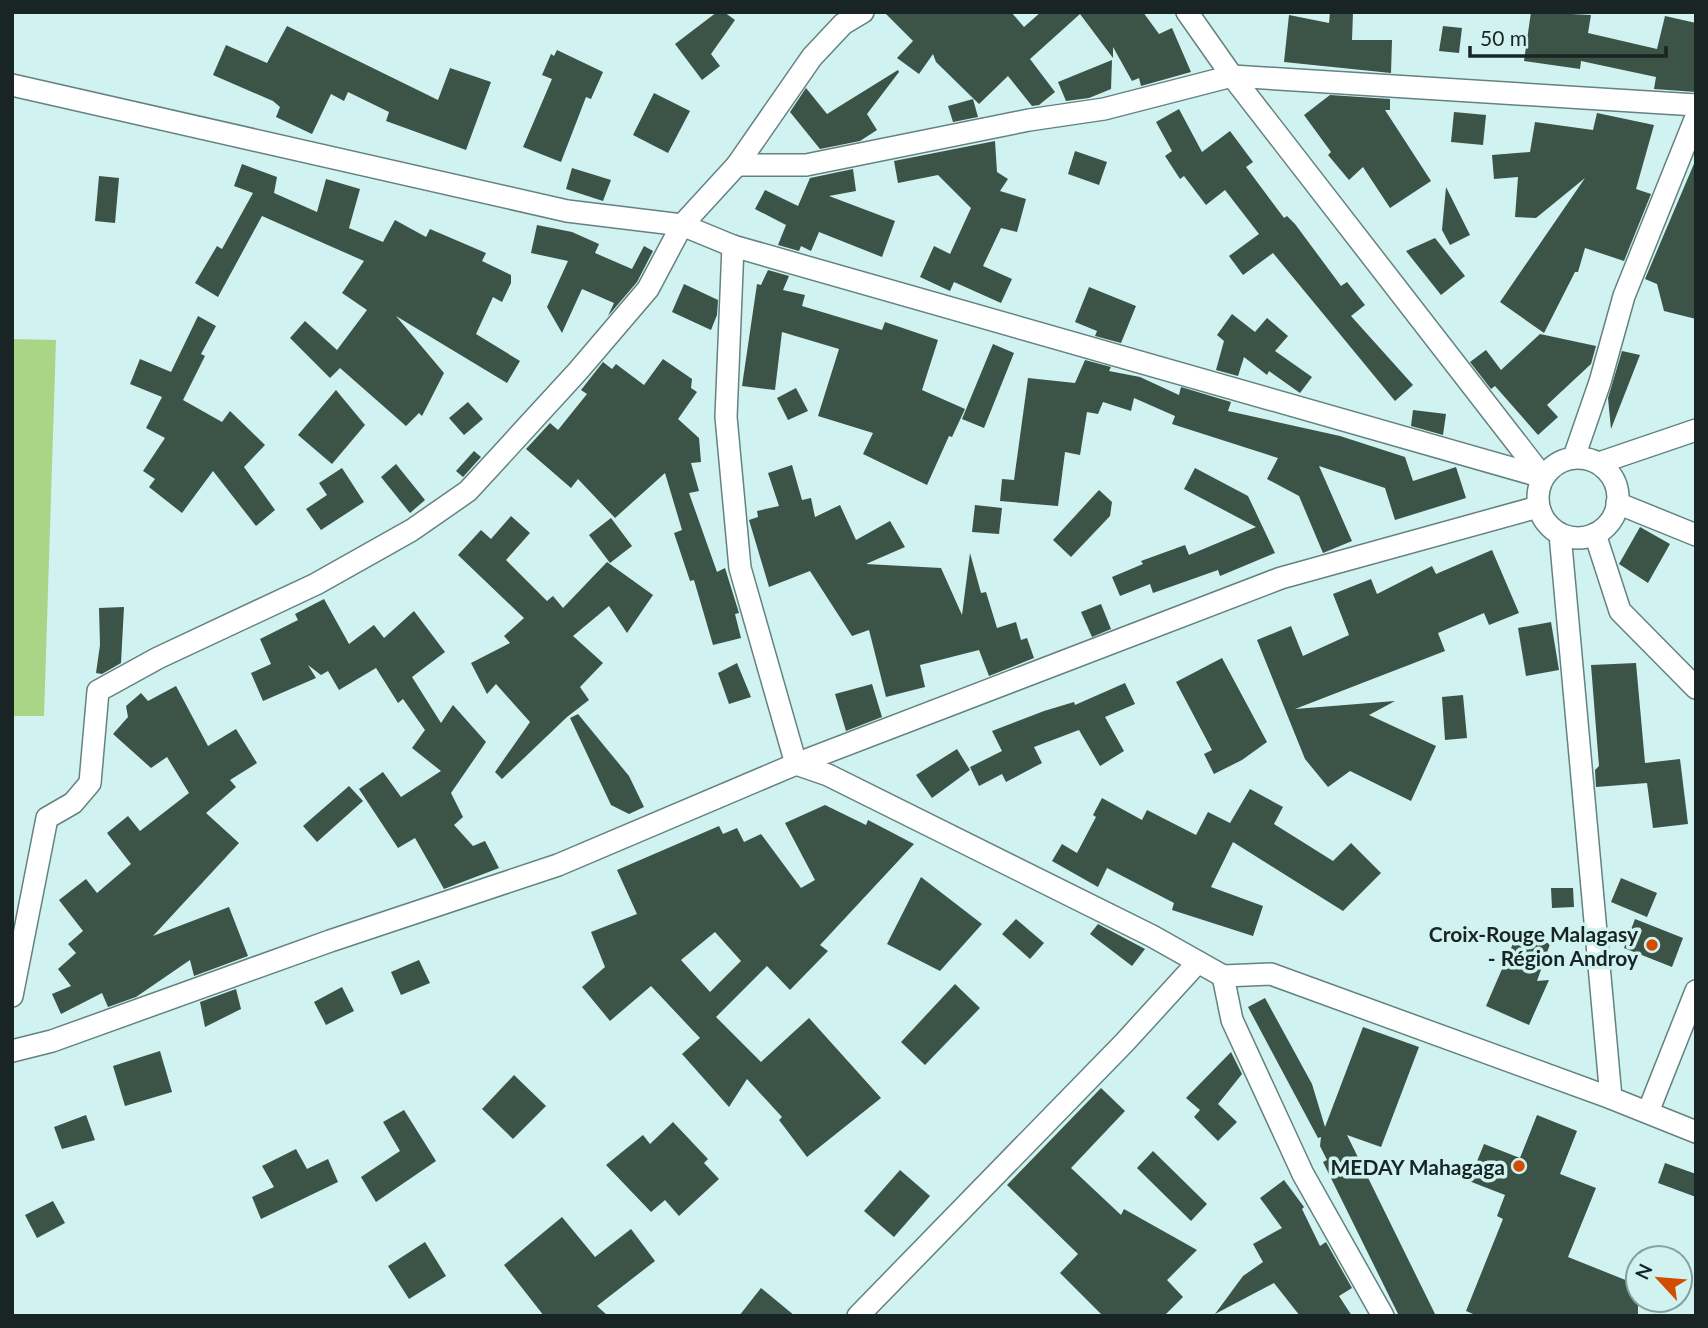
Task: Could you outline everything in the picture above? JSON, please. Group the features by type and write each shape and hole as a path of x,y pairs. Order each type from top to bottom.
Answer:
{"street":[{"path":"12,996 47,818 73,803 90,783 98,691 158,658 316,584 412,530 468,491 578,371 648,289 682,225 737,166 812,57 843,24 863,12"},
{"path":"1187,12 1232,76 1543,477"},
{"path":"737,166 806,165 1029,120 1104,109 1232,76 1696,105"},
{"path":"12,85 567,211 682,225 733,246 1543,477"},
{"path":"1574,457 1600,382 1624,296 1696,117"},
{"path":"733,246 726,417 740,568 796,764"},
{"path":"1599,463 1696,430"},
{"path":"1574,457 1587,457 1599,463 1610,474 1617,488 1618,503 1610,522 1595,534 1577,538 1560,534 1546,523 1538,507 1538,491 1543,477 1552,467 1574,457"},
{"path":"1618,503 1696,535"},
{"path":"12,1051 52,1041 330,941 558,864 796,764 1281,578 1538,507"},
{"path":"1560,534 1611,1098"},
{"path":"1595,534 1620,611 1696,688"},
{"path":"796,764 828,775 1152,936 1223,976 1271,974 1611,1098 1696,1132"},
{"path":"858,1316 1125,1042 1198,962"},
{"path":"1223,976 1232,1020 1303,1174 1383,1316"},
{"path":"1648,1112 1696,991"}],"green space":[{"path":"12,339 56,340 44,716 12,716"}],"building":[{"path":"717,12 724,12 735,20 711,54 720,66 702,80 675,44"},
{"path":"884,12 1011,12 1024,27 1041,12 1143,12 1159,34 1172,28 1191,72 1141,86 1139,78 1132,81 1113,47 1113,58 1080,14 1030,59 1055,92 1039,105 1032,106 1008,76 979,104 936,62 933,54 919,74 897,58 913,41"},
{"path":"1330,12 1353,12 1352,40 1392,40 1391,73 1284,62 1289,15 1329,23"},
{"path":"1531,12 1591,15 1588,33 1657,49 1665,16 1696,23 1696,92 1654,89 1656,77 1581,61 1580,69 1524,61"},
{"path":"287,26 438,100 450,68 491,82 466,150 386,121 389,112 348,92 344,101 331,94 312,134 276,117 280,107 273,101 213,75 226,45 267,63"},
{"path":"1443,26 1462,28 1459,53 1439,51"},
{"path":"557,50 603,72 591,99 586,97 561,162 523,147 552,79 542,75 551,54 554,56"},
{"path":"1112,60 1111,89 1089,98 1066,101 1058,82"},
{"path":"898,70 867,114 877,130 860,141 820,149 790,112 806,88 827,114"},
{"path":"654,93 690,111 668,153 633,135"},
{"path":"1330,95 1390,99 1390,110 1385,110 1431,181 1390,208 1363,167 1349,180 1328,155 1331,152 1304,115"},
{"path":"973,99 978,117 953,122 948,106"},
{"path":"1179,109 1202,152 1230,131 1253,162 1246,167 1284,218 1287,216 1295,224 1341,286 1347,282 1365,305 1351,316 1413,385 1395,401 1273,253 1243,275 1229,256 1259,234 1225,190 1206,205 1184,176 1180,179 1165,156 1172,151 1156,122"},
{"path":"1454,112 1486,115 1483,145 1451,142"},
{"path":"1597,113 1654,125 1636,189 1651,194 1624,261 1585,248 1578,272 1575,272 1544,333 1500,302 1585,178 1536,218 1515,217 1518,177 1494,179 1492,155 1530,152 1535,122 1593,130"},
{"path":"995,141 997,172 1008,179 1000,191 1026,199 1017,232 1001,228 983,266 1012,279 1001,303 954,282 950,291 920,277 934,246 950,254 971,208 938,175 898,183 894,161"},
{"path":"1075,151 1107,162 1099,185 1068,174"},
{"path":"1696,159 1696,319 1664,311 1657,284 1645,279"},
{"path":"242,164 277,177 274,193 317,212 326,179 360,189 349,228 383,242 395,220 426,237 430,229 486,253 482,261 511,275 511,283 502,302 493,297 476,334 520,361 507,383 396,316 444,373 422,416 419,413 406,426 340,368 330,378 290,338 305,321 337,350 367,310 342,293 364,261 262,216 218,297 195,283 217,246 222,249 253,193 234,186"},
{"path":"572,168 611,180 603,201 566,189"},
{"path":"853,169 856,191 829,196 895,221 882,257 819,232 811,251 801,246 799,251 778,245 786,225 755,209 765,190 798,206 810,178"},
{"path":"99,176 119,178 115,223 95,221"},
{"path":"1446,187 1470,235 1450,245 1442,230"},
{"path":"537,225 572,232 599,244 595,253 632,269 644,246 653,251 637,282 608,316 614,303 582,289 562,333 547,307 568,261 531,253"},
{"path":"1435,238 1465,276 1441,295 1406,251"},
{"path":"768,270 789,276 783,290 805,295 802,306 882,330 885,322 938,340 922,390 965,409 952,437 949,436 927,485 863,454 873,433 818,416 839,349 782,332 775,390 742,386 757,284 761,285"},
{"path":"684,284 718,300 717,315 711,330 672,312"},
{"path":"1089,287 1136,306 1121,343 1095,336 1097,331 1075,322"},
{"path":"1232,314 1255,332 1267,318 1288,336 1275,351 1312,377 1300,393 1269,371 1267,375 1244,357 1238,376 1216,370 1224,341 1217,335"},
{"path":"198,316 216,326 201,354 205,356 183,400 222,422 230,411 265,445 244,467 275,510 256,526 213,471 182,513 149,487 155,479 143,471 165,438 146,428 162,397 130,384 140,359 171,372"},
{"path":"1540,334 1596,346 1591,364 1547,405 1558,417 1538,435 1495,386 1491,389 1470,362 1486,350 1501,370"},
{"path":"993,344 1014,353 984,428 962,419"},
{"path":"1622,351 1640,355 1611,429 1608,398"},
{"path":"663,359 692,379 691,388 697,392 678,419 699,438 701,462 691,463 699,491 689,493 717,572 725,568 739,613 735,614 741,638 713,645 694,580 690,581 674,533 682,530 665,473 615,518 578,479 571,488 526,449 550,423 558,430 587,394 581,390 603,362 612,369 616,364 644,385"},
{"path":"1085,360 1111,367 1109,371 1140,377 1179,395 1181,387 1231,402 1228,411 1340,436 1405,457 1413,481 1456,467 1466,498 1395,520 1385,488 1319,466 1352,541 1323,553 1299,496 1267,479 1278,458 1172,424 1175,416 1134,398 1131,411 1103,402 1098,414 1087,412 1080,455 1065,452 1058,506 1000,501 1002,479 1014,480 1028,378 1075,383"},
{"path":"796,388 808,411 788,420 777,398"},
{"path":"336,390 365,425 332,464 298,435"},
{"path":"468,402 483,419 464,435 449,418"},
{"path":"1413,410 1446,414 1443,435 1411,426"},
{"path":"474,451 481,457 463,477 456,471"},
{"path":"396,464 425,500 410,513 381,477"},
{"path":"792,465 802,500 811,498 815,517 840,505 856,540 890,521 905,547 866,564 941,568 962,615 970,553 981,593 986,592 997,628 1016,622 1021,640 1027,638 1034,658 989,676 979,650 920,665 925,687 886,697 869,630 852,636 810,571 769,587 749,520 758,517 757,511 779,506 768,473"},
{"path":"342,468 364,502 321,530 306,509 327,495 319,483"},
{"path":"1195,468 1248,496 1275,553 1220,576 1218,570 1153,593 1150,584 1120,596 1112,577 1143,564 1141,561 1185,545 1189,555 1256,527 1184,489"},
{"path":"1099,490 1112,502 1110,516 1071,557 1053,540"},
{"path":"975,505 1002,508 999,534 972,532"},
{"path":"511,516 530,533 506,560 547,601 553,596 563,608 607,562 653,595 627,633 609,606 573,636 603,663 580,687 589,700 567,717 502,779 495,772 530,722 496,684 487,694 471,663 510,643 504,636 524,618 458,555 481,530 491,539"},
{"path":"611,518 632,546 610,563 589,535"},
{"path":"1640,527 1670,544 1648,583 1619,564"},
{"path":"1492,550 1519,613 1489,625 1484,613 1438,633 1445,651 1295,709 1395,701 1369,715 1436,746 1411,801 1350,771 1328,787 1305,759 1257,640 1291,626 1303,656 1349,635 1333,594 1371,579 1377,594 1432,566 1436,574"},
{"path":"324,599 349,644 374,625 384,638 414,611 445,652 412,677 441,723 453,705 486,742 451,793 463,817 454,825 473,846 485,841 499,868 444,889 415,838 398,848 359,789 383,772 401,797 441,771 412,748 425,730 403,699 398,703 376,668 339,690 328,671 321,675 308,665 316,678 263,701 251,673 271,664 260,639 298,620 295,614"},
{"path":"1101,604 1111,629 1092,637 1081,612"},
{"path":"124,607 121,663 102,674 96,673 100,645 99,608"},
{"path":"1551,622 1559,670 1526,676 1518,628"},
{"path":"1222,658 1267,742 1242,760 1214,774 1204,754 1212,750 1176,682"},
{"path":"737,663 751,697 729,704 718,673"},
{"path":"1636,663 1645,763 1680,759 1688,824 1653,828 1647,783 1596,787 1595,770 1599,766 1591,665"},
{"path":"1125,683 1135,704 1105,717 1124,751 1100,766 1079,730 1034,747 1042,763 1006,782 1002,774 979,786 970,767 1002,751 992,731 1044,711 1074,702 1075,705"},
{"path":"872,684 882,717 846,731 835,694"},
{"path":"176,686 208,746 236,729 257,763 230,780 236,787 206,813 239,843 153,936 229,907 248,956 194,976 190,960 136,997 108,1007 102,993 61,1014 52,994 71,986 58,969 76,953 68,944 83,931 59,900 86,879 97,893 131,864 107,833 128,816 140,831 189,793 167,757 151,768 113,734 128,717 126,706 141,693 148,701"},
{"path":"1463,695 1467,738 1445,740 1442,697"},
{"path":"578,714 629,776 644,807 629,814 611,805 570,718"},
{"path":"957,749 970,770 932,798 916,775"},
{"path":"349,786 363,801 317,842 303,826"},
{"path":"1250,789 1283,807 1274,824 1333,861 1351,843 1381,873 1343,911 1233,842 1211,887 1263,906 1253,936 1172,910 1174,903 1107,868 1098,887 1052,861 1062,844 1077,853 1096,817 1093,815 1102,798 1142,820 1147,810 1196,835 1208,812 1230,823"},
{"path":"825,805 866,825 868,820 914,844 820,945 828,951 790,990 767,966 716,1017 761,1062 809,1018 881,1098 807,1157 779,1120 782,1117 747,1079 729,1107 682,1054 700,1038 651,986 610,1021 582,987 605,967 591,932 637,914 617,870 719,826 723,834 737,828 744,842 761,834 801,888 815,880 785,823","holes":["715,932 741,961 710,992 681,960"]},
{"path":"921,877 982,924 940,971 887,944"},
{"path":"1621,878 1657,893 1647,917 1611,902"},
{"path":"1551,888 1573,888 1574,907 1552,908"},
{"path":"1016,919 1044,943 1030,959 1002,934"},
{"path":"1635,919 1683,938 1672,967 1624,948"},
{"path":"1098,924 1145,949 1132,966 1090,934"},
{"path":"1518,932 1550,944 1537,981 1549,980 1529,1025 1486,1006"},
{"path":"419,960 430,983 401,995 391,972"},
{"path":"955,984 980,1008 925,1065 901,1042"},
{"path":"342,987 354,1011 326,1025 314,1002"},
{"path":"236,989 241,1009 205,1027 200,1002"},
{"path":"1265,998 1312,1084 1325,1127 1363,1027 1419,1047 1381,1147 1347,1135 1436,1316 1399,1316 1323,1162 1327,1160 1320,1146 1321,1137 1318,1138 1248,1007"},
{"path":"160,1051 172,1092 125,1106 113,1066"},
{"path":"1231,1052 1242,1074 1218,1104 1237,1122 1218,1141 1194,1117 1200,1110 1186,1098"},
{"path":"514,1075 546,1106 513,1139 482,1109"},
{"path":"1101,1088 1125,1111 1071,1168 1121,1215 1124,1209 1197,1250 1167,1280 1183,1297 1164,1316 1103,1316 1060,1273 1078,1254 1007,1185"},
{"path":"404,1110 436,1161 376,1202 361,1177 400,1151 383,1122"},
{"path":"86,1115 95,1140 62,1149 54,1127"},
{"path":"1537,1115 1577,1131 1560,1174 1596,1188 1568,1257 1624,1279 1624,1314 1638,1316 1478,1316 1466,1311 1503,1219 1497,1216 1505,1195 1469,1181 1484,1144 1520,1158"},
{"path":"673,1122 708,1159 704,1163 719,1179 679,1216 665,1200 651,1212 606,1165 643,1135 650,1144"},
{"path":"296,1149 307,1169 328,1159 338,1182 261,1219 252,1197 274,1187 262,1166"},
{"path":"1153,1151 1207,1204 1191,1221 1137,1168"},
{"path":"1665,1163 1696,1174 1696,1197 1658,1183"},
{"path":"900,1170 930,1196 894,1237 864,1211"},
{"path":"1284,1180 1304,1207 1302,1209 1320,1246 1326,1242 1352,1288 1339,1296 1352,1316 1300,1316 1274,1283 1215,1314 1243,1276 1263,1262 1253,1244 1282,1228 1260,1198"},
{"path":"53,1201 65,1223 37,1238 25,1215"},
{"path":"562,1217 595,1257 631,1229 655,1261 597,1306 608,1316 544,1316 504,1265"},
{"path":"425,1242 446,1276 409,1299 388,1266"},
{"path":"761,1288 795,1316 739,1316"}],"place":[{"name":"Croix-Rouge Malagasy - Région Androy","path":"1652,945"},
{"name":"MEDAY Mahagaga","path":"1519,1166"}]}
